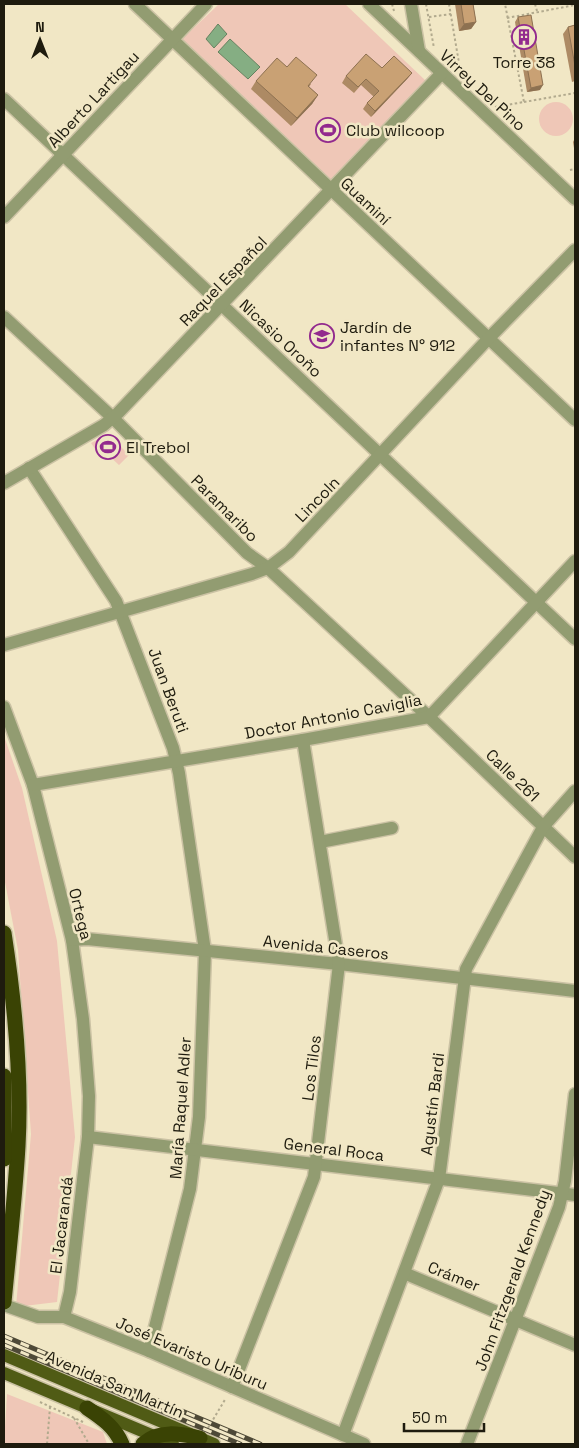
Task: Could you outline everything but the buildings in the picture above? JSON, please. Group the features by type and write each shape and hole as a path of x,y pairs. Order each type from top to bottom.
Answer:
{"highway":[{"path":"4,933 17,1035 19,1097 18,1146 4,1303"},
{"path":"4,1076 4,1158"},
{"path":"87,1408 107,1422 116,1432 122,1444"},
{"path":"162,1441 207,1441"}],"main road":[{"name":"Avenida San Martín","path":"4,1355 207,1441"},
{"name":"Avenida San Martín","path":"4,1373 162,1441"},
{"path":"152,1417 162,1441"}],"street":[{"name":"Guaminí","path":"135,4 575,420"},
{"name":"Alberto Lartigau","path":"4,216 171,38 206,4"},
{"name":"Virrey Del Pino","path":"369,4 575,199"},
{"path":"411,4 419,51"},
{"name":"Raquel Español","path":"4,483 113,418 331,190 439,71"},
{"name":"Nicasio Oroño","path":"4,99 575,639"},
{"name":"Lincoln","path":"4,645 268,568 289,552 488,339 575,250"},
{"name":"Paramaribo","path":"4,317 113,418 247,554 268,568 428,717"},
{"name":"Juan Beruti","path":"29,468 122,612 177,761 205,951"},
{"name":"Doctor Antonio Caviglia","path":"33,785 428,717 575,561"},
{"name":"Ortega","path":"4,707 33,785 72,940 85,1042 89,1096 88,1136"},
{"name":"Calle 261","path":"428,717 575,857"},
{"name":"Los Tilos","path":"232,1387 310,1187 316,1163 340,964 303,740"},
{"name":"Agustín Bardi","path":"343,1435 439,1179 464,978 469,962 543,827 575,791"},
{"path":"320,842 392,828"},
{"name":"Avenida Caseros","path":"72,940 87,939 340,964 575,992"},
{"name":"María Raquel Adler","path":"149,1351 190,1189 196,1149 205,951"},
{"name":"John Fitzgerald Kennedy","path":"467,1444 569,1194 575,1094"},
{"name":"General Roca","path":"88,1136 569,1194"},
{"name":"El Jacarandá","path":"64,1318 70,1292 88,1136"},
{"name":"Crámer","path":"404,1273 575,1345"},
{"name":"José Evaristo Uriburu","path":"4,1303 30,1315 64,1318 149,1351 364,1444"}],"path":[{"path":"426,4 439,71"},
{"path":"449,4 464,94"},
{"path":"505,4 524,102"},
{"path":"535,4 537,12"},
{"path":"507,18 575,5"},
{"path":"428,18 451,14"},
{"path":"494,107 575,93"},
{"path":"552,97 552,102"},
{"path":"570,170 575,169"},
{"path":"207,1441 232,1387"},
{"path":"47,1444 50,1407 87,1423"},
{"path":"74,1418 89,1444"}],"shaded area":[{"name":"Club wilcoop","path":"219,4 345,4 426,81 331,180 180,41"},
{"path":"218,24 227,34 214,48 206,39"},
{"path":"230,39 260,67 248,79 218,52"},
{"path":"556,102 563,103 568,107 572,112 572,126 568,131 563,135 556,136 549,135 544,131 540,126 539,119 540,112 544,107 549,103"},
{"name":"El Trebol","path":"108,434 129,455 119,465 105,452 100,456 91,443"},
{"path":"4,736 22,788 57,941 75,1137 57,1302 16,1307 31,1134 18,950 4,877"},
{"path":"7,1394 103,1432 107,1444 4,1444"}],"railway":[{"path":"4,1336 260,1444"},
{"path":"4,1345 240,1444"}],"place":[{"name":"Torre 38","path":"524,37"},
{"name":"Club wilcoop","path":"328,130"},
{"name":"Jardín de infantes N° 912","path":"322,336"},
{"name":"El Trebol","path":"108,447"}]}
